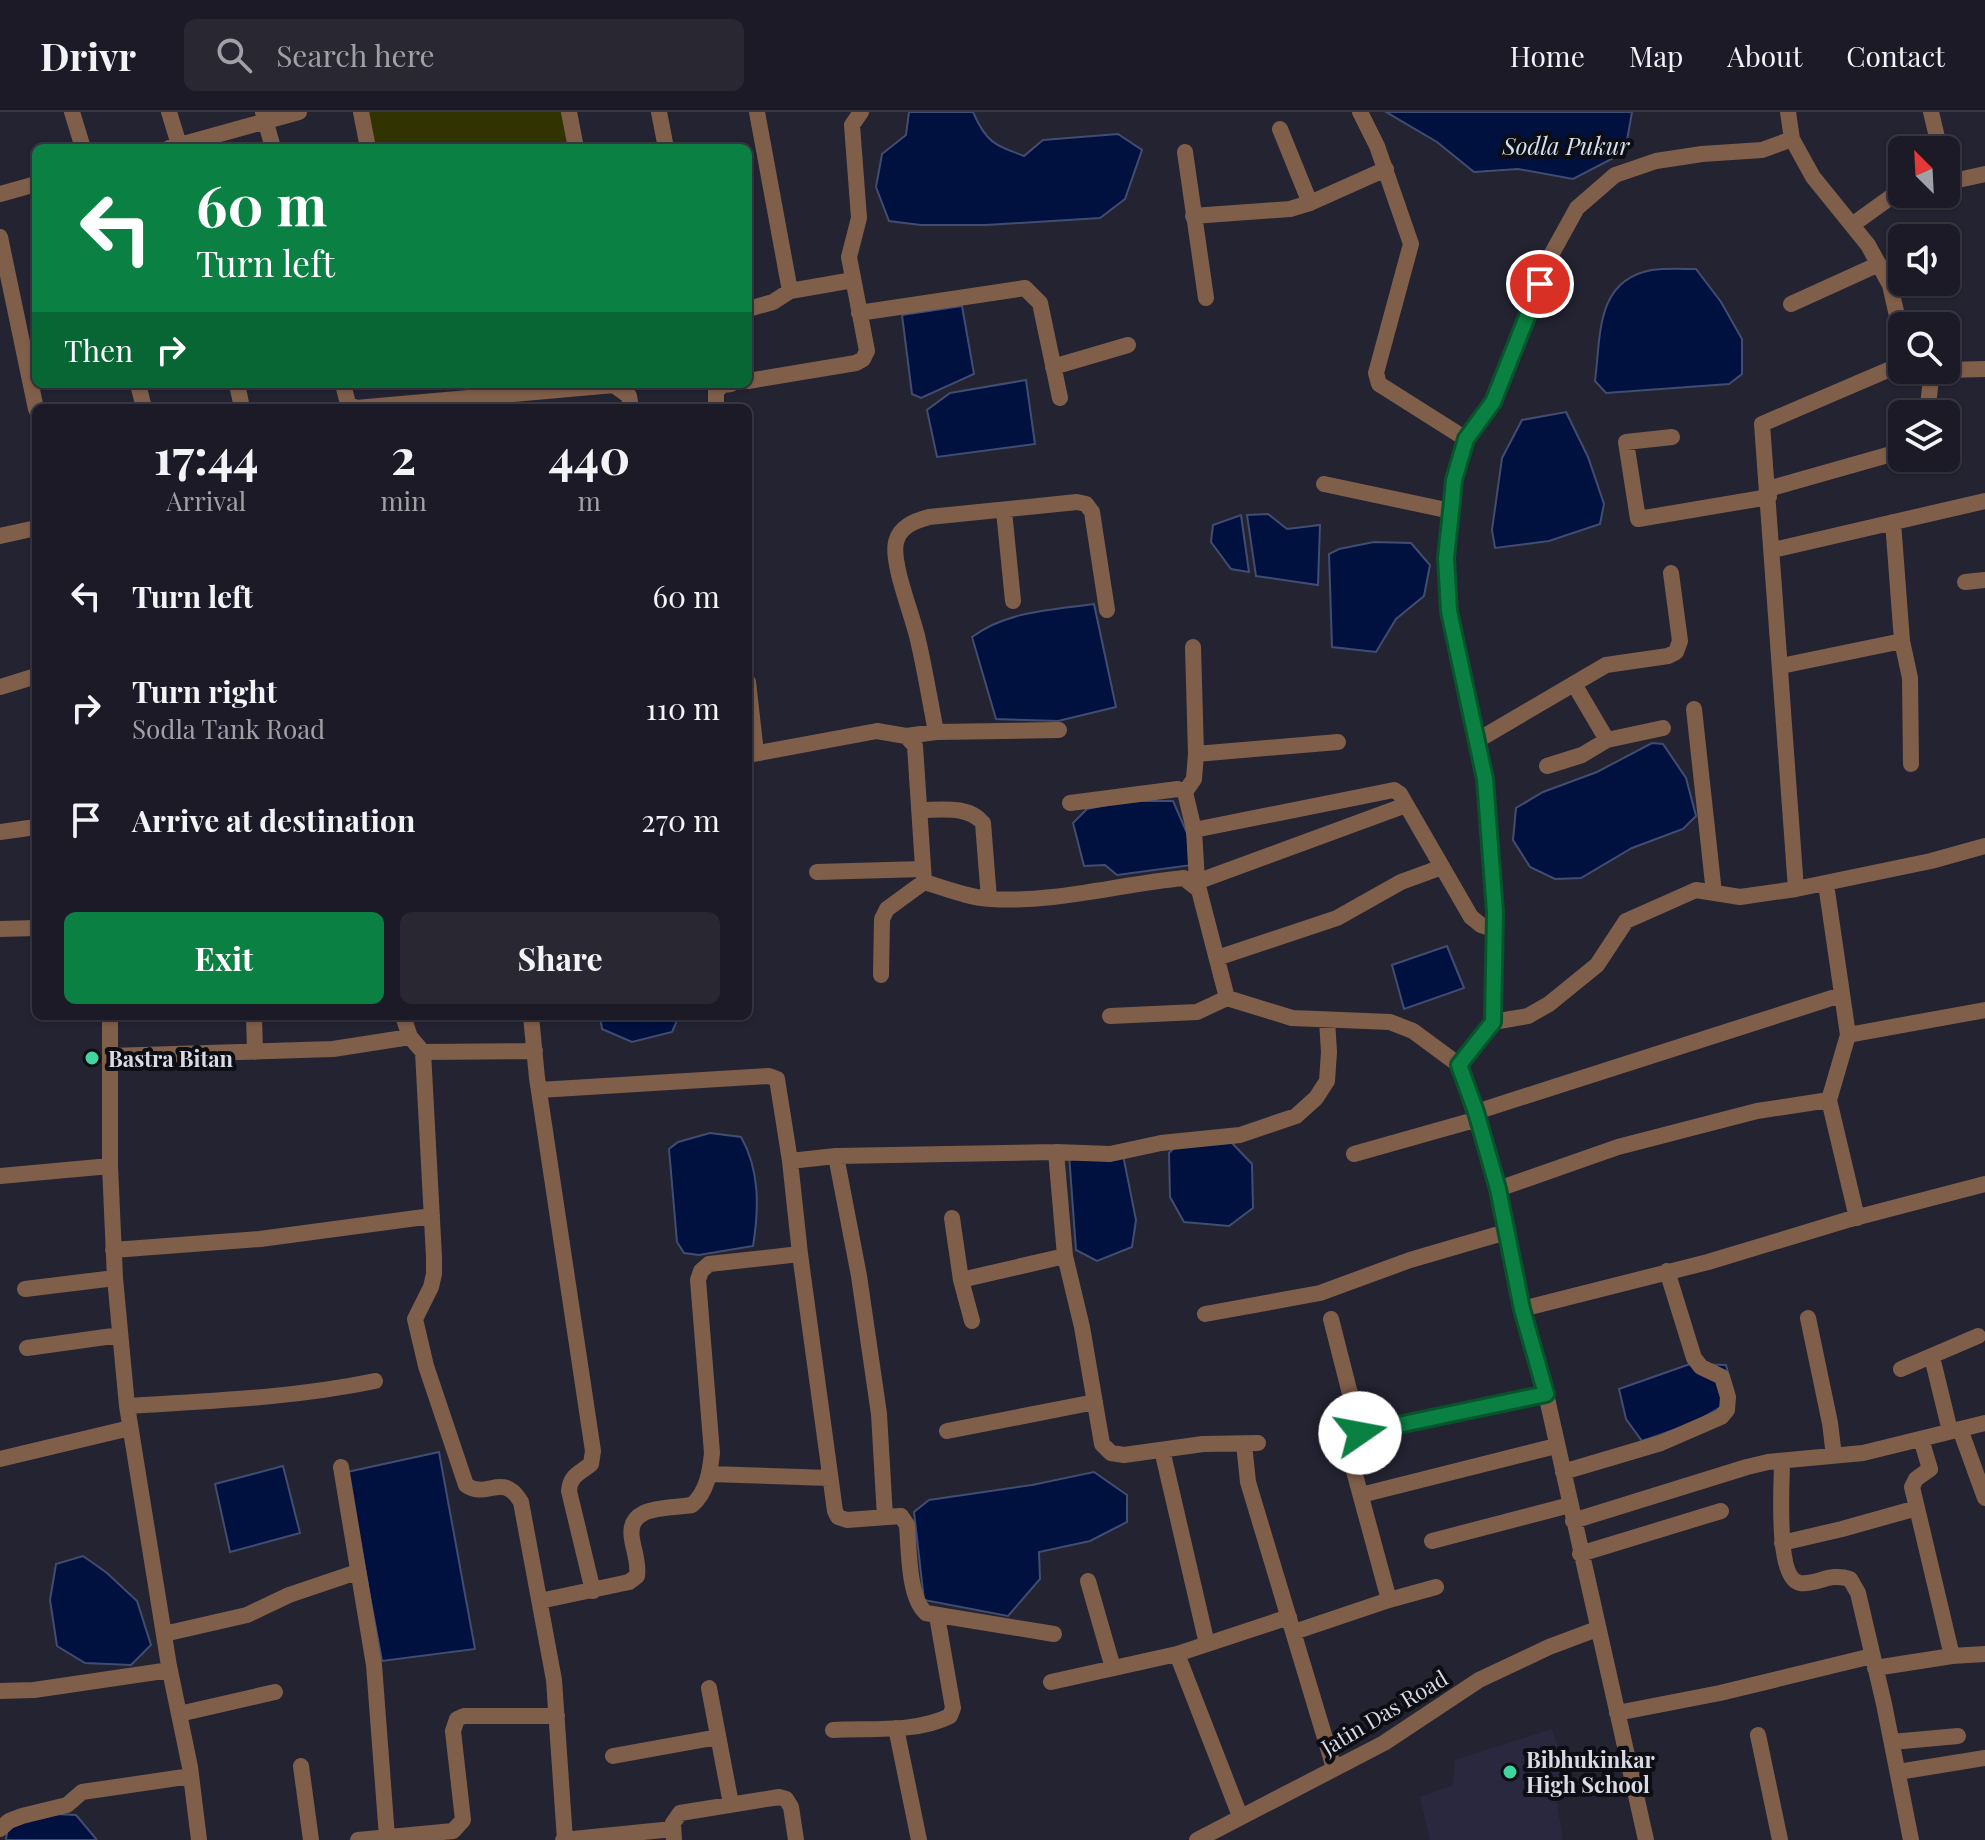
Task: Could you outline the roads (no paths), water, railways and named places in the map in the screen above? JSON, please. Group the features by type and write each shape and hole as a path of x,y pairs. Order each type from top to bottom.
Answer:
{"street":[{"path":"72,112 82,144"},
{"path":"169,112 175,144"},
{"path":"185,144 264,117 299,112"},
{"path":"361,112 367,144"},
{"path":"569,112 575,144"},
{"path":"659,112 665,144"},
{"path":"757,112 790,291"},
{"path":"752,380 856,363 863,359 867,351 849,257 859,218 851,137 852,125 861,112"},
{"path":"1360,112 1386,169 1411,244 1376,373 1377,379 1379,384 1466,439"},
{"path":"1788,112 1792,139 1813,177 1879,264 1890,285 1896,312"},
{"path":"1931,112 1937,136"},
{"path":"264,117 272,144"},
{"path":"1280,129 1310,203"},
{"path":"1459,1065 1493,1022 1495,930 1488,806 1478,740 1449,611 1446,558 1454,480 1466,439 1493,402 1551,255 1577,208 1615,175 1656,161 1762,150 1792,139"},
{"path":"1185,152 1206,298"},
{"path":"1193,216 1290,209 1386,169"},
{"path":"1960,181 1985,174"},
{"path":"0,194 32,185"},
{"path":"1852,225 1888,199"},
{"path":"0,237 35,404"},
{"path":"1791,304 1879,264"},
{"path":"752,308 773,302 790,291 853,280"},
{"path":"859,313 1025,288 1040,303 1060,398"},
{"path":"1053,367 1128,345"},
{"path":"1960,370 1985,369"},
{"path":"1796,889 1762,424 1888,370"},
{"path":"447,404 515,401 595,388"},
{"path":"618,388 629,396 630,404"},
{"path":"1672,437 1626,442 1638,519 1768,493 1888,455"},
{"path":"1324,484 1451,511"},
{"path":"1773,550 1985,501"},
{"path":"936,732 918,638 896,558 896,542 901,532 913,521 1077,502 1086,504 1092,512 1107,610"},
{"path":"1004,511 1013,601"},
{"path":"1893,522 1902,641 1910,678 1911,764"},
{"path":"0,536 32,529"},
{"path":"1478,740 1606,665 1668,656 1676,652 1680,641 1671,573"},
{"path":"1965,582 1985,580"},
{"path":"1781,666 1902,641"},
{"path":"1193,647 1196,754 1194,779 1185,792 1194,830 1194,883"},
{"path":"0,687 32,677"},
{"path":"1574,684 1607,740"},
{"path":"1694,709 1714,893"},
{"path":"1547,766 1582,755 1607,740 1663,728"},
{"path":"752,754 877,731 906,736 936,732 1059,730"},
{"path":"906,736 915,746 924,876"},
{"path":"1196,754 1338,742"},
{"path":"1070,803 1178,789 1185,792"},
{"path":"1194,830 1388,790 1400,794 1471,917 1495,930"},
{"path":"1194,883 1406,805"},
{"path":"919,810 976,814 983,823 989,899"},
{"path":"0,832 32,828"},
{"path":"1493,1022 1528,1016 1597,965 1626,921 1696,890 1740,897 1796,889 1985,846"},
{"path":"1217,958 1337,918 1401,882 1442,867"},
{"path":"817,872 924,876 989,899 1061,896 1184,878 1199,890 1227,998"},
{"path":"881,975 882,919 887,909 924,876"},
{"path":"1826,884 1848,1035 1829,1100 1857,1218"},
{"path":"0,929 32,928"},
{"path":"1354,1154 1841,995"},
{"path":"1110,1016 1197,1012 1227,998 1292,1018 1390,1022 1413,1031 1459,1065 1498,1189 1522,1309 1546,1394 1646,1840"},
{"path":"1848,1035 1985,1010"},
{"path":"110,1020 113,1250 127,1406 170,1670 191,1776 199,1840"},
{"path":"254,1020 255,1052"},
{"path":"404,1020 410,1037 423,1052 432,1216 434,1274 415,1319 426,1366 466,1485 472,1489 506,1486 514,1490 521,1502 554,1680 565,1840 673,1834 673,1823 680,1813 779,1797 786,1799 791,1807 796,1840"},
{"path":"531,1020 539,1090 593,1451 591,1464 569,1482 593,1591"},
{"path":"790,1161 836,1156 1110,1154 1161,1143 1240,1135 1296,1116 1316,1098 1327,1081 1327,1020"},
{"path":"110,1056 333,1049 410,1037"},
{"path":"423,1052 535,1051"},
{"path":"539,1090 769,1076 777,1079 835,1511 838,1517 847,1520 901,1516 907,1525 915,1596 920,1608 937,1616 1054,1634"},
{"path":"1498,1189 1618,1147 1757,1111 1829,1100"},
{"path":"1056,1152 1065,1256 1082,1327 1102,1444 1111,1453 1124,1455 1203,1444 1251,1443 1248,1482 1334,1768"},
{"path":"836,1156 859,1276 879,1414 885,1517"},
{"path":"0,1176 110,1166"},
{"path":"1522,1309 1771,1245 1985,1184"},
{"path":"113,1250 260,1239 432,1216"},
{"path":"952,1218 961,1280 972,1321"},
{"path":"1205,1314 1320,1293 1410,1260 1506,1232"},
{"path":"540,1601 629,1582 637,1576 638,1567 631,1535 631,1524 636,1516 647,1511 692,1505 698,1500 710,1474 712,1453 698,1280 701,1271 709,1264 800,1254"},
{"path":"961,1280 1065,1256"},
{"path":"1563,1472 1661,1443 1721,1417 1727,1410 1728,1397 1722,1377 1701,1367 1694,1358 1667,1271"},
{"path":"25,1289 115,1278"},
{"path":"1808,1318 1834,1456"},
{"path":"1331,1319 1360,1433"},
{"path":"27,1348 120,1335"},
{"path":"1901,1369 1978,1336"},
{"path":"1932,1357 1955,1430 1985,1498"},
{"path":"127,1406 274,1397 375,1381"},
{"path":"1389,1600 1348,1449 1353,1436 1546,1394"},
{"path":"947,1431 1095,1402"},
{"path":"1432,1541 1572,1513 1747,1467 1863,1453 1985,1423"},
{"path":"0,1459 130,1428"},
{"path":"1921,1439 1930,1469 1913,1482 1952,1656"},
{"path":"1361,1495 1556,1446"},
{"path":"1162,1450 1207,1644"},
{"path":"1782,1461 1782,1543 1789,1573 1800,1583 1838,1575 1850,1579 1858,1593 1911,1840"},
{"path":"341,1467 374,1665 387,1837"},
{"path":"710,1474 830,1478"},
{"path":"1782,1543 1917,1508"},
{"path":"1580,1554 1721,1511"},
{"path":"164,1634 247,1615 289,1595 357,1572"},
{"path":"1088,1581 1113,1668"},
{"path":"1051,1682 1177,1654 1436,1587"},
{"path":"833,1730 896,1728 938,1722 950,1716 953,1708 937,1616"},
{"name":"Jatin Das Road","path":"1197,1840 1384,1743 1479,1680 1549,1647 1597,1629"},
{"path":"1177,1654 1240,1816"},
{"path":"1617,1713 1873,1662 1985,1654"},
{"path":"0,1691 34,1690 170,1670"},
{"path":"709,1688 731,1804"},
{"path":"179,1714 275,1692"},
{"path":"358,1840 410,1838 453,1831 463,1820 453,1731 457,1719 464,1716 557,1716"},
{"path":"896,1728 919,1840"},
{"path":"1758,1735 1780,1840"},
{"path":"1892,1742 1958,1736"},
{"path":"613,1756 718,1737"},
{"path":"1898,1772 1985,1758"},
{"path":"301,1766 311,1840"},
{"path":"0,1829 22,1816 67,1805 82,1792 191,1776"}],"water":[{"path":"909,112 973,112 992,141 1024,156 1043,140 1118,134 1142,150 1125,199 1100,218 986,225 921,225 889,221 876,187 882,154 906,135"},
{"name":"Sodla Pukur","path":"1386,112 1632,112 1625,152 1573,179 1518,169 1474,172 1437,142"},
{"path":"1657,269 1696,269 1721,302 1742,339 1742,374 1729,384 1606,393 1595,381 1604,312 1610,298 1620,285 1633,276"},
{"path":"962,306 974,374 921,398 912,394 902,315"},
{"path":"1026,380 1035,444 937,457 927,410 950,393"},
{"path":"1566,412 1588,457 1604,504 1600,524 1549,541 1495,548 1492,530 1502,458 1522,420"},
{"path":"1268,514 1287,529 1320,525 1318,585 1256,576 1247,515"},
{"path":"1241,515 1249,572 1231,569 1211,542 1213,525"},
{"path":"1374,542 1411,543 1430,565 1424,596 1396,619 1376,652 1332,647 1329,554"},
{"path":"1094,604 1116,707 1058,721 996,719 972,637 1015,617"},
{"path":"1652,743 1663,744 1686,778 1696,816 1683,829 1632,848 1581,878 1555,879 1530,867 1513,840 1516,808 1543,792 1597,772"},
{"path":"1126,801 1173,801 1187,833 1192,865 1117,875 1105,865 1084,866 1073,823 1087,809"},
{"path":"1447,946 1464,988 1404,1009 1392,965"},
{"path":"601,1020 677,1020 672,1032 632,1042 602,1029"},
{"path":"710,1133 741,1137 752,1163 756,1190 753,1246 699,1255 684,1253 677,1242 669,1149 678,1142"},
{"path":"1181,1141 1230,1141 1252,1164 1253,1208 1229,1226 1184,1222 1170,1197 1169,1153"},
{"path":"1122,1150 1136,1220 1132,1247 1097,1261 1076,1250 1069,1154"},
{"path":"1690,1364 1726,1365 1735,1399 1691,1424 1642,1441 1626,1419 1619,1389"},
{"path":"439,1452 475,1649 382,1661 347,1472"},
{"path":"283,1466 300,1533 230,1552 215,1484"},
{"path":"1094,1472 1127,1495 1127,1522 1090,1541 1039,1552 1040,1579 1008,1616 924,1600 914,1512 929,1500 1032,1485"},
{"path":"83,1556 137,1601 151,1645 131,1665 85,1663 57,1646 50,1600 56,1564"},
{"path":"36,1813 76,1815 97,1840 6,1840 8,1824"}],"place":[{"name":"Bastra Bitan","path":"92,1058"},
{"name":"Bibhukinkar High School","path":"1510,1772"}]}
